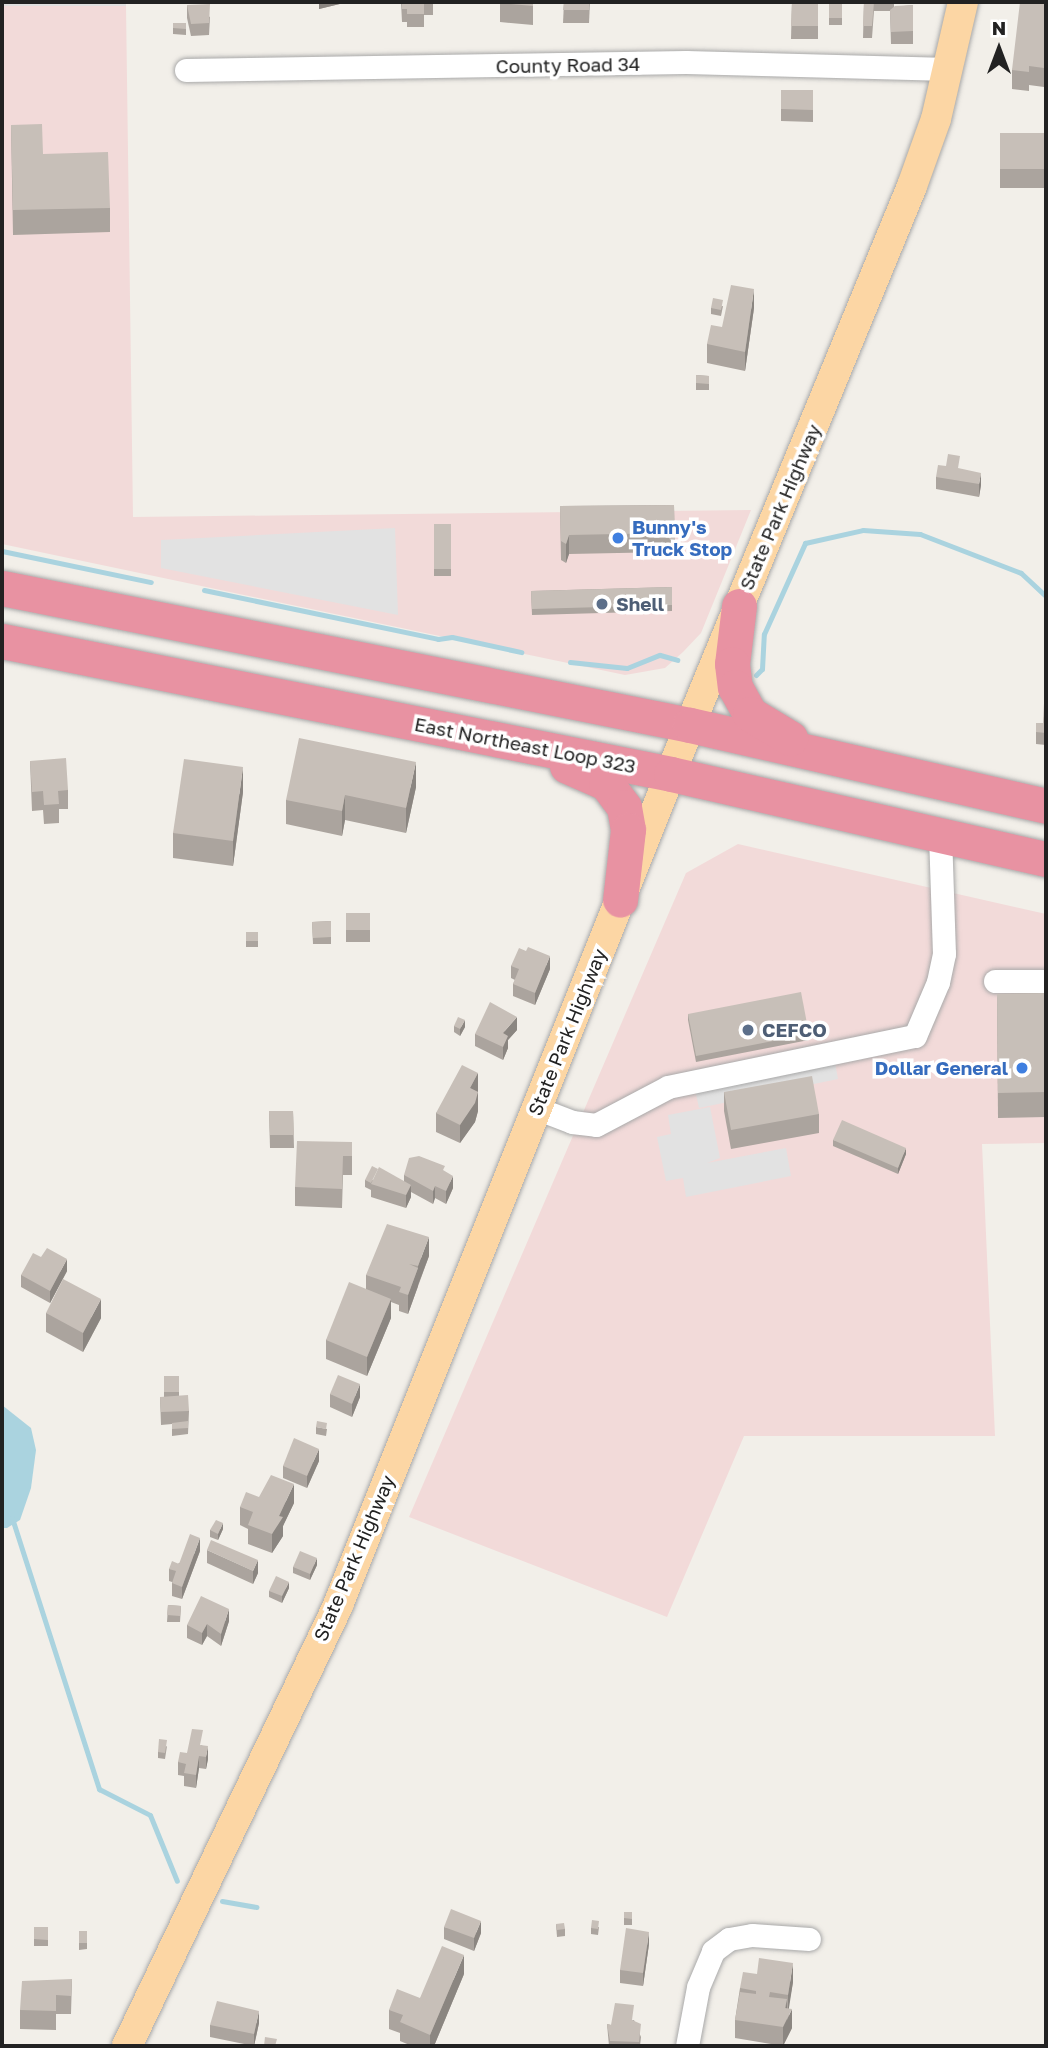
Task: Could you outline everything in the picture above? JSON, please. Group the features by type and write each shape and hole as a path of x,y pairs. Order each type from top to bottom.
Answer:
{"highway":[{"path":"2,588 690,725 1046,806"},
{"path":"739,606 732,664 738,696 760,722 818,752"},
{"name":"East Northeast Loop 323","path":"2,641 671,774 1046,859"},
{"path":"302,701 314,651"},
{"path":"512,743 596,777 620,799 628,830 620,900"}],"main road":[{"name":"State Park Highway","path":"127,2046 338,1605 690,725 912,186 949,69 963,2"}],"street":[{"name":"County Road 34","path":"186,70 686,62 949,69"},
{"path":"536,1108 572,1122 596,1125 668,1087 915,1036 938,982 944,954 940,833"},
{"path":"995,981 1046,981"},
{"path":"687,2046 698,1987 713,1951 729,1939 752,1935 809,1939"}],"shaded area":[{"path":"2,2 126,2 126,6 2,6"},
{"path":"2,6 126,6 133,517 751,510 701,633 665,668 625,675 2,544"},
{"path":"395,528 398,615 161,568 161,540"},
{"path":"738,844 1046,914 1046,1143 982,1144 995,1436 744,1436 667,1617 409,1517 686,873"},
{"path":"831,1042 838,1079 699,1108 691,1071"},
{"path":"710,1107 720,1158 707,1163 786,1148 791,1176 686,1197 683,1178 666,1181 657,1137 671,1134 668,1115"}],"water":[{"path":"2,1405 31,1428 36,1450 31,1488 20,1520 7,1528 2,1528"}],"building":[{"path":"402,2 424,2 424,14 407,14 407,9 402,9"},
{"path":"533,2 533,6 500,3"},
{"path":"564,2 589,2 589,10 563,10"},
{"path":"792,2 818,2 818,26 791,26"},
{"path":"829,2 842,2 842,18 829,18"},
{"path":"864,2 874,2 872,26 863,26"},
{"path":"1020,2 1046,2 1044,68 1029,66 1029,72 1012,70"},
{"path":"210,4 209,23 191,24 187,5"},
{"path":"913,5 913,31 891,32 890,10 895,6"},
{"path":"173,23 186,23 186,29 173,28"},
{"path":"781,90 813,90 813,110 781,109"},
{"path":"42,124 43,154 108,152 110,208 13,210 11,125"},
{"path":"1000,133 1046,133 1046,169 1000,169"},
{"path":"731,285 754,289 745,352 707,344 711,325 722,327"},
{"path":"713,298 723,300 721,310 711,308"},
{"path":"696,375 709,376 709,384 696,383"},
{"path":"948,454 960,456 958,468 981,473 979,484 936,477 938,465 946,466"},
{"path":"674,505 675,539 670,540 667,533 569,535 566,544 561,541 560,506"},
{"path":"434,524 451,524 451,569 434,569"},
{"name":"Shell","path":"672,587 672,605 532,609 531,591"},
{"path":"1044,703 1046,733 1036,732 1036,723 1043,723"},
{"path":"299,738 416,762 406,808 345,795 342,811 286,800"},
{"path":"66,758 68,790 58,791 59,804 44,805 43,791 32,792 30,761"},
{"path":"184,759 243,767 233,841 173,833"},
{"path":"346,913 370,913 370,930 346,930"},
{"path":"331,921 331,937 313,938 312,922"},
{"path":"246,932 258,932 258,941 246,941"},
{"path":"528,947 550,956 535,993 513,984 519,969 511,966 519,948 526,951"},
{"name":"CEFCO","path":"801,992 809,1034 696,1056 688,1014"},
{"name":"Dollar General","path":"1046,993 1046,1092 998,1093 997,994"},
{"path":"490,1002 517,1017 503,1033 508,1036 503,1047 475,1034"},
{"path":"458,1017 465,1020 460,1029 454,1026"},
{"path":"462,1065 478,1073 470,1088 478,1092 475,1103 460,1125 436,1113"},
{"path":"812,1076 819,1114 731,1130 724,1092"},
{"path":"269,1111 293,1111 294,1135 270,1135"},
{"path":"842,1120 906,1148 898,1168 833,1140"},
{"path":"297,1141 352,1142 352,1156 343,1156 342,1189 295,1187"},
{"path":"419,1156 445,1166 443,1170 453,1176 446,1191 435,1186 433,1191 404,1175 409,1158"},
{"path":"372,1166 378,1169 371,1183 365,1180"},
{"path":"379,1167 411,1185 406,1195 371,1184"},
{"path":"387,1224 429,1237 418,1266 409,1264 418,1268 408,1295 399,1292 401,1287 366,1275"},
{"path":"47,1248 67,1259 50,1291 21,1275 33,1253 41,1257"},
{"path":"63,1279 101,1299 83,1333 46,1313"},
{"path":"349,1282 391,1299 367,1357 326,1340"},
{"path":"338,1375 360,1384 352,1404 330,1394"},
{"path":"164,1376 179,1376 179,1392 164,1392"},
{"path":"188,1395 189,1411 161,1412 160,1397"},
{"path":"188,1421 188,1428 172,1429 172,1423"},
{"path":"317,1421 327,1423 326,1429 316,1427"},
{"path":"294,1438 319,1449 307,1476 283,1466"},
{"path":"271,1475 294,1484 279,1516 283,1517 272,1534 248,1525 253,1512 240,1507 246,1492 259,1497"},
{"path":"216,1520 223,1523 218,1534 210,1530"},
{"path":"190,1534 200,1538 182,1587 172,1583 176,1571 169,1569 172,1561 179,1564"},
{"path":"211,1540 258,1560 253,1571 207,1550"},
{"path":"300,1551 317,1558 310,1574 293,1567"},
{"path":"276,1576 289,1582 282,1596 269,1591"},
{"path":"201,1596 229,1609 221,1634 207,1624 202,1633 187,1625"},
{"path":"168,1605 181,1606 180,1616 167,1615"},
{"path":"192,1729 203,1730 200,1745 208,1746 206,1757 199,1756 196,1775 184,1773 186,1764 178,1762 180,1752 187,1753"},
{"path":"159,1739 167,1740 165,1753 158,1752"},
{"path":"451,1909 481,1921 474,1938 444,1927"},
{"path":"624,1912 632,1912 632,1919 624,1918"},
{"path":"592,1920 599,1921 598,1929 591,1928"},
{"path":"564,1923 565,1929 557,1930 556,1924"},
{"path":"34,1927 48,1927 48,1940 34,1939"},
{"path":"626,1928 649,1932 643,1973 620,1970"},
{"path":"79,1931 87,1931 87,1943 79,1943"},
{"path":"442,1946 464,1955 430,2035 400,2022 403,2015 389,2010 397,1989 420,1998"},
{"path":"759,1958 793,1963 788,1995 770,1992 769,1997 787,1999 785,2008 792,2009 783,2027 735,2020 740,1992 756,1994 756,1991 740,1988 743,1972 757,1974"},
{"path":"72,1979 71,1996 56,1995 56,2011 20,2010 22,1981"},
{"path":"217,2001 259,2011 254,2034 210,2025"},
{"path":"615,2003 634,2005 632,2020 641,2024 639,2042 610,2041 607,2024 611,2025"},
{"path":"265,2037 277,2039 275,2046 264,2046"}],"waterway":[{"path":"756,675 762,669 764,634 805,543 863,530 920,534 1021,573 1046,596"},
{"path":"2,551 151,582"},
{"path":"204,590 438,639 452,637 521,652"},
{"path":"570,662 627,668 660,655 677,660"},
{"path":"12,1518 99,1789 150,1815 177,1881"},
{"path":"222,1901 256,1907"}],"place":[{"name":"Bunny's Truck Stop","path":"618,538"},
{"name":"Shell","path":"602,604"},
{"name":"CEFCO","path":"748,1030"},
{"name":"Dollar General","path":"1022,1068"}]}
